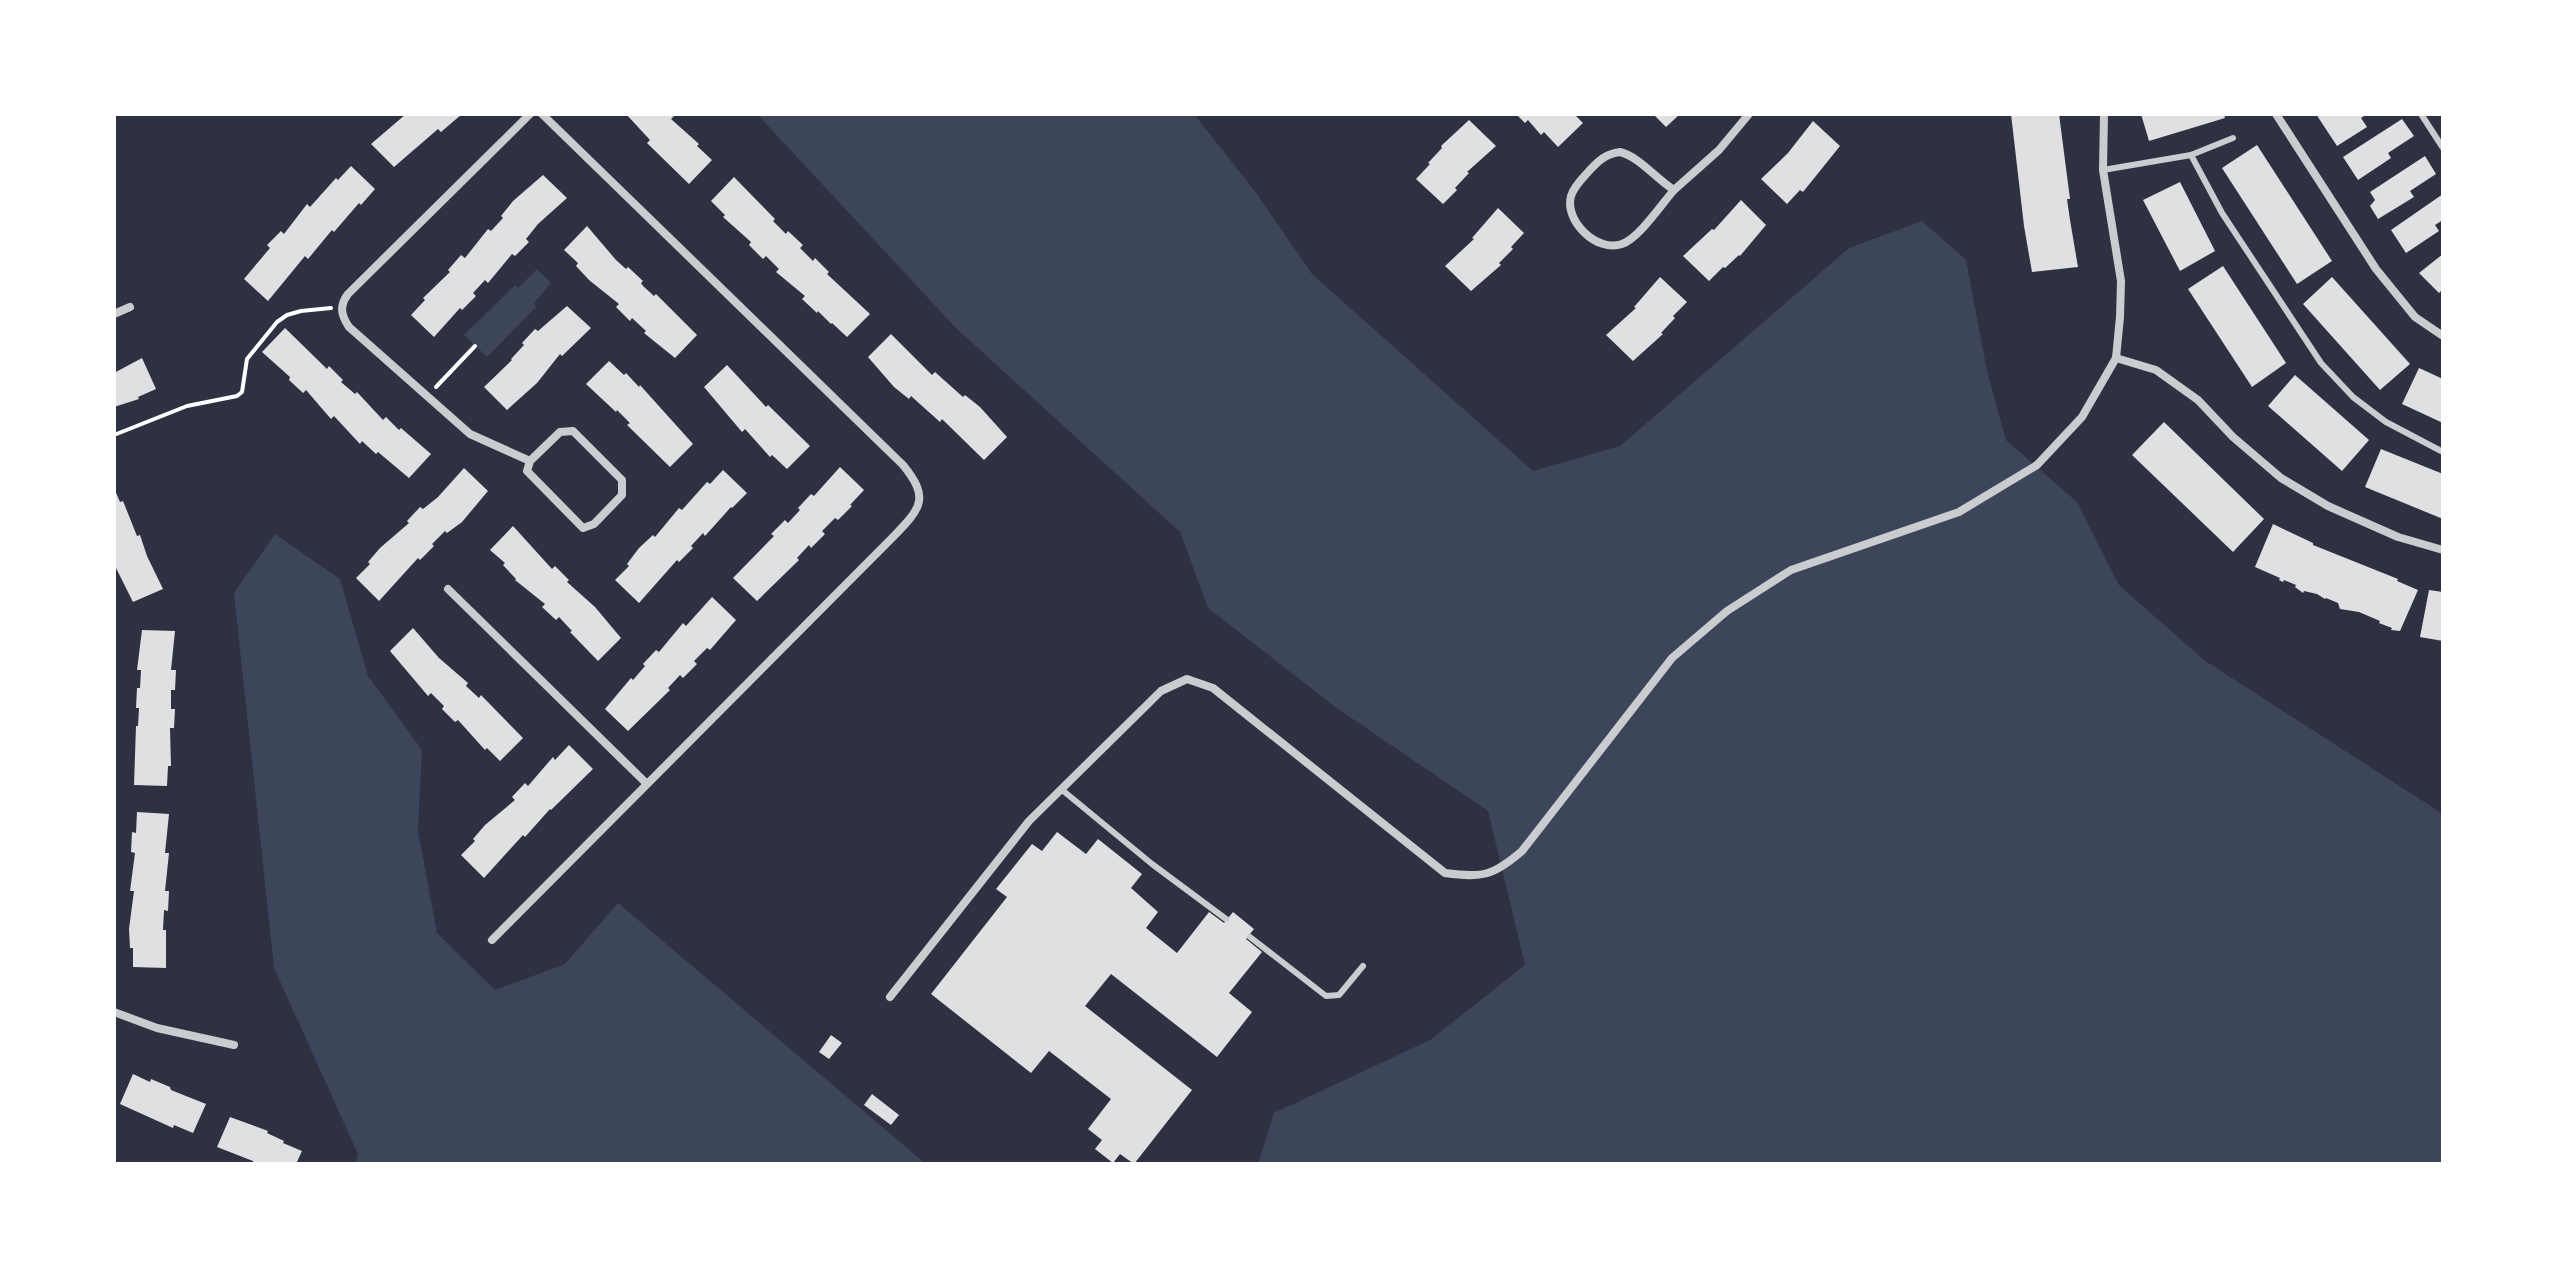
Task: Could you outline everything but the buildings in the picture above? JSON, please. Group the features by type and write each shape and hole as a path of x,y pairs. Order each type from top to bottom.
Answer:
{"street":[{"path":"530,114 348,294 341,307 349,327 427,397 480,440 530,461"},
{"path":"492,940 894,536 918,510 920,495 912,476 903,465 542,114"},
{"path":"1674,190 1655,179 1631,155 1620,152 1607,154 1593,166 1571,193 1570,204 1584,232 1597,242 1621,245 1633,238 1674,190 1719,150 1749,114"},
{"path":"890,997 1011,841 1161,691 1187,679 1213,688 1445,873 1476,877 1500,870 1522,851 1672,658 1727,611 1791,570 1959,512 2037,465 2082,417 2116,358 2121,281 2103,170 2104,114"},
{"path":"2276,114 2376,269 2415,317 2443,336"},
{"path":"114,314 130,307"},
{"path":"2116,358 2156,370 2198,400 2233,437 2281,478 2328,506 2398,537 2443,550"},
{"path":"573,431 622,480 622,495 594,524 583,528 527,471 530,461 560,432 573,431"},
{"path":"448,589 646,783"},
{"path":"114,1012 157,1028 234,1045"}],"lane":[{"path":"2421,114 2443,148"},
{"path":"2103,170 2191,155 2233,138"},
{"path":"2191,155 2222,213 2321,363 2353,397 2386,422 2443,452"},
{"path":"1061,789 1152,864 1226,919"},
{"path":"1250,937 1326,996 1339,995 1363,966"}],"path":[{"path":"114,435 187,406 237,396 242,392 247,359 277,322 301,311 341,307"},
{"path":"427,397 475,346"}],"shaded area":[{"path":"757,114 1194,114 1257,194 1312,274 1533,471 1620,446 1849,248 1922,221 1966,260 1987,371 2006,440 2077,502 2119,585 2204,660 2443,814 2443,1164 1258,1164 1274,1113 1430,1040 1525,965 1488,811 1338,709 1208,608 1180,532 956,328"},
{"path":"537,269 551,283 534,303 536,307 487,357 464,335 515,285 518,288"},
{"path":"275,534 340,579 368,676 422,750 418,831 437,933 495,990 565,964 618,903 926,1164 355,1164 358,1154 274,968 234,593"}]}
